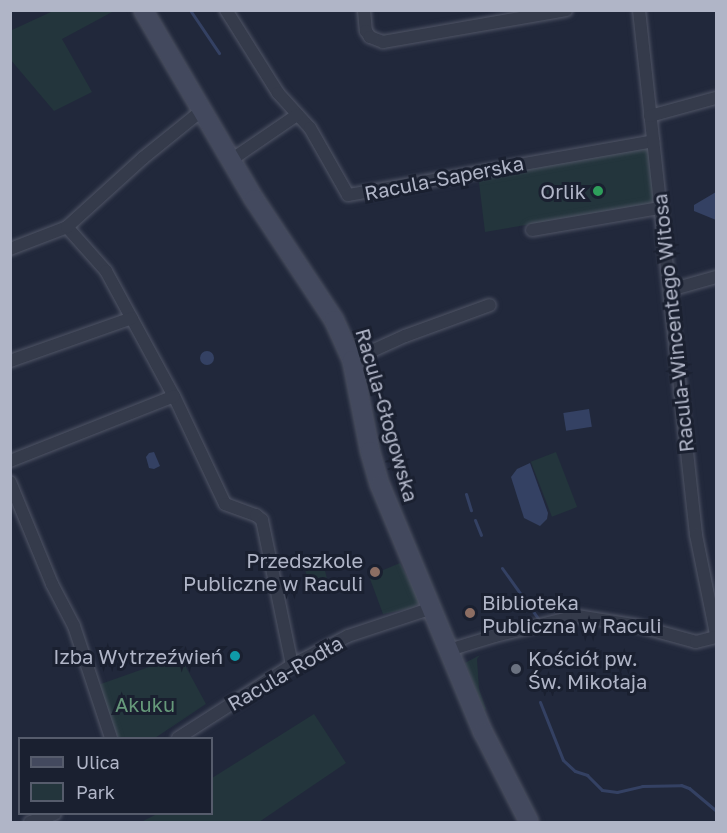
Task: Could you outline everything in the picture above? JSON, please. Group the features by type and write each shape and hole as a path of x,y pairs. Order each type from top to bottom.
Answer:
{"street":[{"name":"Racula-Głogowska","path":"143,10 231,160 322,299 352,360 375,469 488,742 529,822"},
{"name":"Racula-Saperska","path":"226,10 278,93 310,128 345,193 351,195 653,141"},
{"path":"364,10 366,31 370,37 383,42 566,10"},
{"name":"Racula-Wincentego Witosa","path":"639,10 696,535 717,636"},
{"path":"650,116 717,98"},
{"path":"10,249 67,227 201,111"},
{"path":"231,160 297,115"},
{"path":"532,230 660,208"},
{"path":"67,227 106,271 174,396 225,504 256,515 262,520 292,665"},
{"path":"670,290 717,278"},
{"path":"352,360 405,336 490,305"},
{"path":"10,361 132,318"},
{"path":"10,461 174,396"},
{"path":"10,482 52,584 74,626 111,737"},
{"name":"Racula-Rodła","path":"180,737 292,665 348,636 432,608"},
{"path":"449,650 577,616 634,625 696,642 717,636"},
{"path":"30,822 49,815"}],"green space":[{"path":"53,11 114,11 62,39 92,92 54,111 10,59 11,27 12,30"},
{"path":"632,147 648,148 651,154 656,203 485,232 478,174"},
{"path":"556,452 577,507 552,517 531,462"},
{"path":"321,555 327,579 309,584 303,560"},
{"path":"400,563 420,601 414,608 383,614 369,576"},
{"path":"480,655 477,659 479,689 486,709 484,710 465,663"},
{"name":"Akuku","path":"180,656 206,704 156,737 118,737 98,685"},
{"path":"314,714 346,763 259,822 141,822 155,815 213,815 213,777"}],"water":[{"path":"716,192 716,220 694,211 694,205"},
{"path":"207,351 212,353 214,358 212,363 207,365 202,363 200,358 202,353"},
{"path":"589,409 592,427 566,431 563,413"},
{"path":"154,452 160,466 154,469 149,468 146,457 149,453"},
{"path":"530,463 548,513 547,519 540,526 524,518 511,477 517,469"}],"waterway":[{"path":"190,10 219,53"},
{"path":"466,494 471,510"},
{"path":"475,520 481,535"},
{"path":"502,568 540,621"},
{"path":"540,702 563,760 575,771 587,775 602,790 617,792 642,786 681,785 689,788 716,811"}],"place":[{"name":"Orlik","path":"598,191"},
{"name":"Przedszkole Publiczne w Raculi","path":"375,572"},
{"name":"Biblioteka Publiczna w Raculi","path":"470,613"},
{"name":"Izba Wytrzeźwień","path":"235,656"},
{"name":"Kościół pw. Św. Mikołaja","path":"516,669"}]}
